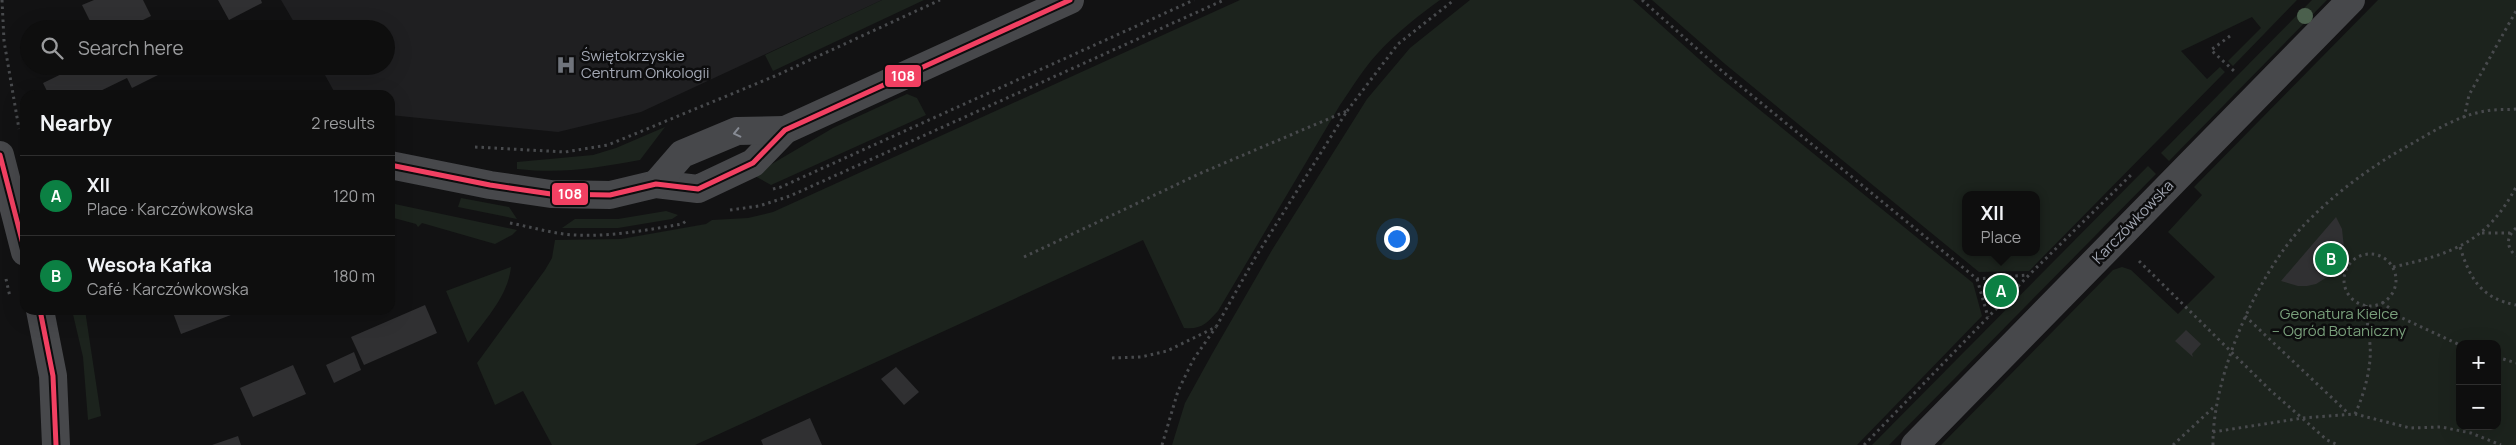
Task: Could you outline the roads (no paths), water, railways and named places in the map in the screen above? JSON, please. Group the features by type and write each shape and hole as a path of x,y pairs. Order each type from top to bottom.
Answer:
{"street":[{"path":"395,166 490,185 551,194 610,195 656,184 698,189 753,163 785,130 1070,0"},
{"name":"Karczówkowska","path":"1915,445 2351,0"},
{"path":"656,184 682,154 737,131 785,130"},
{"path":"0,155 20,236"},
{"path":"41,315 53,376 56,445"}],"place":[{"name":"Świętokrzyskie Centrum Onkologii","path":"566,65"},
{"name":"Wesoła Kafka","path":"2331,259"},
{"name":"XII","path":"2001,291"}],"park label":[{"name":"Geonatura Kielce – Ogród Botaniczny","path":"2339,322"}]}
